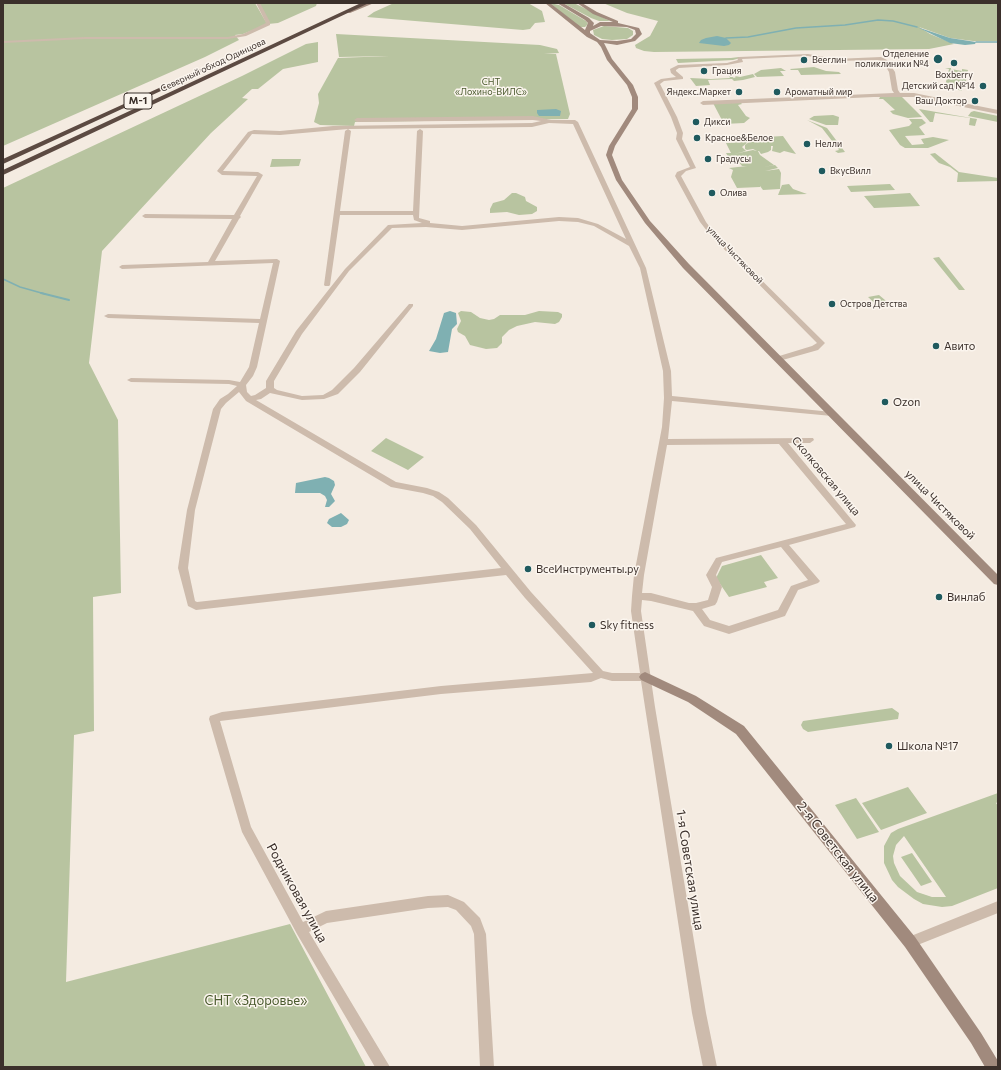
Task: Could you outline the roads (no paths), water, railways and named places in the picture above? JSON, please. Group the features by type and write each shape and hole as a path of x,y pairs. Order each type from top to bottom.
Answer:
{"highway":[{"name":"Северный обход Одинцова","path":"3,173 366,3"},
{"name":"Северный обход Одинцова","path":"251,48 273,38"},
{"name":"Северный обход Одинцова","path":"3,162 237,55"}],"street":[{"path":"3,42 85,38 228,38 244,35 268,24 258,3"},
{"path":"344,13 372,3"},
{"path":"547,3 588,35 599,40 622,42"},
{"path":"559,3 591,23 587,32 588,35"},
{"path":"579,3 595,13 632,27 639,32 639,36 636,39 612,46 607,54"},
{"path":"589,28 600,24 621,24"},
{"path":"599,40 607,54"},
{"name":"улица Чистяковой","path":"607,54 609,59 627,81 635,97 635,108 612,146 609,155 619,180 633,203 661,240 998,581"},
{"name":"улица Чистяковой","path":"779,359 815,348 821,343 713,235 703,222 678,176 679,173 684,170 693,168 680,144 680,133 674,117 658,87 658,83 663,80 680,78 673,72 673,69 678,67 727,64 741,61 738,58 808,56 835,60 879,58 886,61 892,72 895,90 898,94"},
{"path":"703,103 898,94 919,96 998,112"},
{"path":"357,120 533,118 551,122"},
{"path":"211,262 238,217 260,175 222,173 220,171 250,133 280,133 333,128 532,125 551,122"},
{"name":"1-я Советская улица","path":"551,122 575,122 629,236 643,268 667,371 668,398 664,442 650,508 636,611 645,677 698,1005 710,1067"},
{"path":"327,285 348,131"},
{"path":"420,131 416,219 420,222 465,223 548,216 579,216 596,220 629,236"},
{"path":"338,213 417,213"},
{"path":"145,216 238,217"},
{"path":"270,390 270,381 299,333 347,270 390,226 426,225 462,228 558,219 578,220 596,225 633,245"},
{"path":"122,267 211,262 277,261 253,367 242,385 231,396 223,401 218,409 191,510 183,568 191,603 196,606 508,571"},
{"path":"270,390 302,398 324,396 335,392 357,370 411,305"},
{"path":"108,316 264,321"},
{"path":"131,380 229,382 242,385"},
{"path":"242,385 243,393 249,399 394,485 424,490 436,494 445,500 473,527 508,571 600,674 612,677 645,677"},
{"path":"249,399 258,397 270,390"},
{"path":"668,398 832,414"},
{"path":"781,441 810,440"},
{"name":"Сколковская улица","path":"664,442 781,441 852,525 719,560 711,575 717,587 712,602 696,607"},
{"path":"637,596 689,607 696,607 707,623 726,630 782,613 794,588 815,581 784,543"},
{"name":"Родниковая улица","path":"383,1067 301,930 246,828 214,719 222,716 433,690 591,678 600,674"},
{"name":"2-я Советская улица","path":"645,677 692,699 740,730 910,942 976,1038 993,1067"},
{"path":"301,930 326,917 428,902 448,901 460,906 476,922 480,934 487,1067"},
{"path":"910,942 998,907"}],"water":[{"path":"917,27 950,38 976,42 975,44 965,45 950,43"},
{"path":"717,36 726,38 731,43 724,46 699,43 701,40 706,38"},
{"path":"556,109 561,111 560,116 539,116 537,113 537,110"},
{"path":"450,311 456,313 457,324 452,329 448,352 440,353 429,351 436,339 444,313"},
{"path":"325,477 334,481 335,485 331,494 335,501 329,507 325,507 327,500 325,496 320,493 295,493 296,483"},
{"path":"341,513 349,520 347,524 341,527 332,527 327,523 329,519"}],"waterway":[{"path":"726,38 748,37 796,28 845,25 878,20 893,21 917,27"},
{"path":"976,42 998,42"},
{"path":"3,279 20,287 45,294"},
{"path":"41,293 45,294"},
{"path":"45,294 69,300"}],"place":[{"name":"Отделение поликлиники №4","path":"938,59"},
{"name":"Beerлин","path":"804,60"},
{"name":"Boxberry","path":"954,63"},
{"name":"Грация","path":"704,71"},
{"name":"Детский сад №14","path":"983,86"},
{"name":"Яндекс.Маркет","path":"739,92"},
{"name":"Ароматный мир","path":"777,92"},
{"name":"Ваш Доктор","path":"975,101"},
{"name":"Дикси","path":"696,122"},
{"name":"Красное&Белое","path":"697,138"},
{"name":"Нелли","path":"807,144"},
{"name":"Градусы","path":"708,159"},
{"name":"ВкусВилл","path":"822,171"},
{"name":"Олива","path":"712,193"},
{"name":"Остров Детства","path":"832,304"},
{"name":"Авито","path":"936,346"},
{"name":"Ozon","path":"885,402"},
{"name":"ВсеИнструменты.ру","path":"528,569"},
{"name":"Винлаб","path":"939,597"},
{"name":"Sky fitness","path":"592,625"},
{"name":"Школа №17","path":"889,746"}],"park label":[{"name":"СНТ «Лохино-ВИЛС»","path":"491,88"},
{"name":"СНТ «Здоровье»","path":"256,1001"}]}
